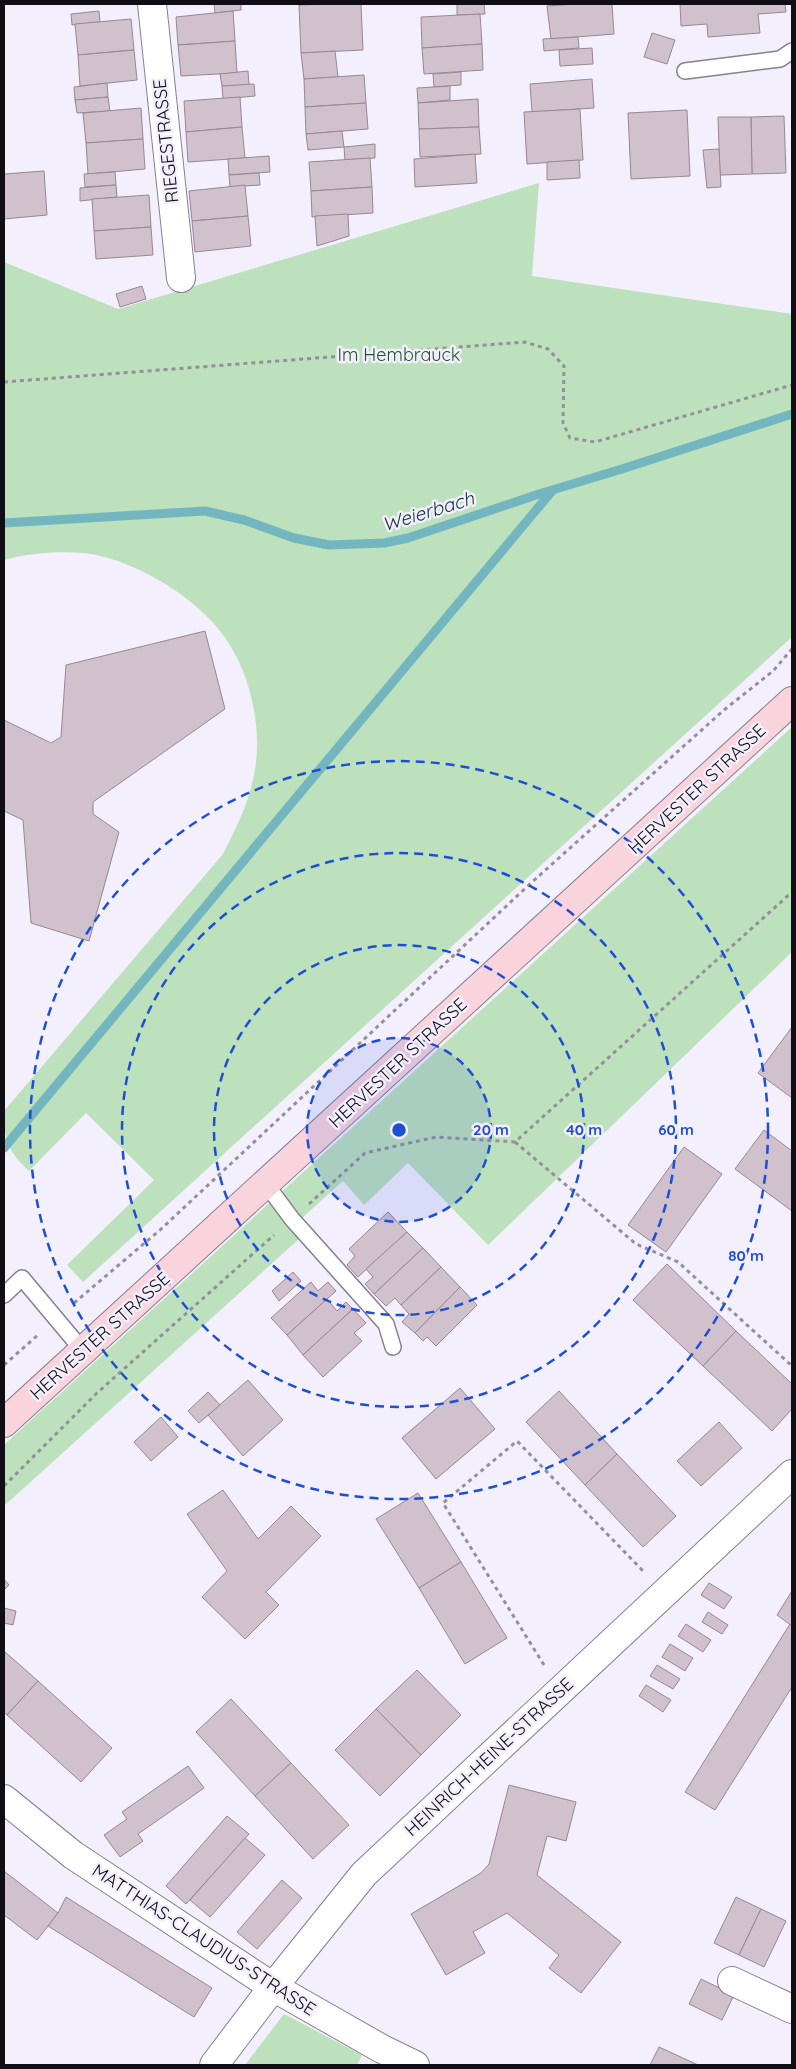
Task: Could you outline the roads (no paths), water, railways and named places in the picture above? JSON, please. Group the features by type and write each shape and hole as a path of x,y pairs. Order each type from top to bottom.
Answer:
{"main road":[{"name":"HERVESTER STRASSE","path":"4,1423 84,1352 792,701"}],"street":[{"name":"RIEGESTRASSE","path":"152,4 181,278"},
{"name":"HEINRICH-HEINE-STRASSE","path":"214,2065 273,1987 364,1874 792,1474"},
{"name":"MATTHIAS-CLAUDIUS-STRASSE","path":"4,1799 73,1855 379,2057 415,2065"},
{"path":"732,1981 792,2009"}],"lane":[{"path":"685,71 780,59 792,51"},
{"path":"266,1184 292,1219 386,1324 393,1348"},
{"path":"4,1295 22,1278 84,1352"}],"waterway":[{"name":"Weierbach","path":"4,523 205,511 244,520 294,538 329,545 384,543 408,538 539,494 792,414"},
{"path":"4,1148 552,491"}],"park label":[{"name":"Im Hembrauck","path":"399,355"}]}
